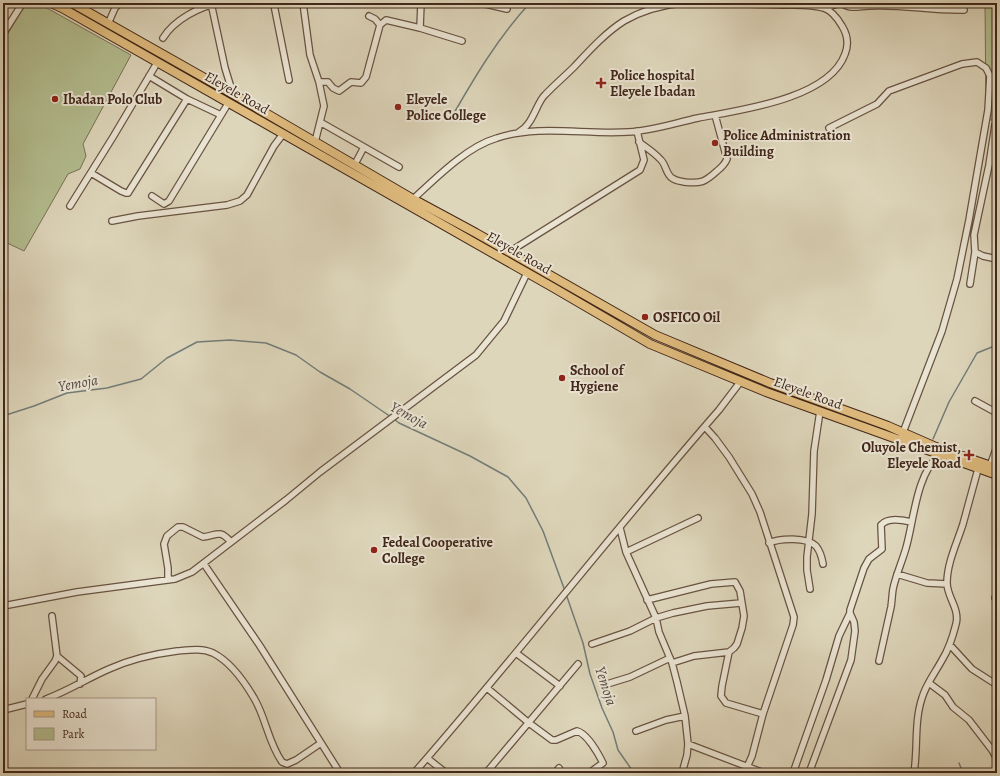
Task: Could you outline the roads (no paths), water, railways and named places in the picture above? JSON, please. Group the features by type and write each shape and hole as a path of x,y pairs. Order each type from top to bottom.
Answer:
{"main road":[{"name":"Eleyele Road","path":"51,3 229,102 283,134 410,202 509,252 655,336 770,383 888,426 905,438"},
{"name":"Eleyele Road","path":"72,3 355,164 410,202 527,273 650,344 820,411 905,438 936,452 997,475"},
{"path":"650,344 655,336"},
{"name":"Eleyele Road","path":"936,452 993,467"}],"street":[{"path":"3,34 22,3"},
{"path":"108,24 115,8 120,3"},
{"path":"163,38 176,22 211,4 220,3"},
{"path":"272,3 274,5 289,80"},
{"path":"303,3 310,55 319,82 324,106 315,142"},
{"path":"420,28 421,3"},
{"path":"482,3 507,10"},
{"path":"518,134 528,125 535,110 548,92 587,53 624,21 647,11 682,3"},
{"path":"410,202 461,158 480,145 496,138 546,131 600,133 636,132 789,97 810,89 828,78 839,66 847,50 847,42 838,18 830,11 823,8 802,5 715,3"},
{"path":"823,8 842,3 848,7 887,5 964,10"},
{"path":"211,4 225,68 233,94"},
{"path":"370,16 380,25"},
{"path":"319,82 328,82 333,88 339,90 351,82 360,83 366,77 380,25 386,20 420,28 462,41"},
{"path":"829,128 877,104 889,91 962,64 977,62 986,68 990,76 988,110 957,279 948,313 905,438"},
{"path":"70,206 157,63"},
{"path":"149,76 187,99 221,115"},
{"path":"91,172 126,194 128,193 187,99"},
{"path":"152,196 164,204 169,202 229,102"},
{"path":"639,142 661,160 666,167 668,174 673,178 679,181 701,183 707,180 726,163 727,159 715,115"},
{"path":"320,122 399,167"},
{"path":"970,284 974,252 975,225 989,165 996,126 984,128 983,136"},
{"path":"509,252 640,170 644,160 636,132"},
{"path":"112,221 138,216 226,206 240,201 247,195 274,146 283,134"},
{"path":"355,164 364,147"},
{"path":"974,252 983,256 997,258"},
{"path":"3,606 77,592 175,579 185,576 204,564 320,472 479,352 504,321 527,273"},
{"path":"414,773 487,688 572,584 719,410 741,381"},
{"path":"974,401 997,413"},
{"path":"810,589 807,570 807,557 810,542 814,451 820,411"},
{"path":"704,427 715,438 729,457 752,494 760,512 794,618 793,626 763,714 752,756 746,767"},
{"path":"993,467 997,446"},
{"path":"879,661 897,574 906,550 917,499 928,467 936,452"},
{"path":"914,773 918,717 921,699 950,645 957,618 947,584 953,551 966,514 978,468"},
{"path":"626,552 698,518"},
{"path":"792,773 826,680 839,636 850,613 864,568 869,559 882,549 881,525 888,521 901,520 911,522"},
{"path":"168,580 168,568 164,544 167,536 178,527 183,527 203,537 218,533 224,534 231,542"},
{"path":"620,528 626,552 656,618 659,632 671,661 685,716 688,744 687,755 682,773"},
{"path":"769,543 776,539 786,538 810,542 815,545 818,550 823,564"},
{"path":"204,564 260,646 340,773"},
{"path":"897,574 927,583 947,584"},
{"path":"604,686 671,661 694,656 729,652 737,644 744,616 740,591 735,582 711,584 647,600"},
{"path":"997,592 995,598 997,602"},
{"path":"592,644 630,631 656,618 707,606 741,603"},
{"path":"809,773 851,660 855,631 854,622 850,613"},
{"path":"32,698 42,679 55,662 57,656 52,616"},
{"path":"950,645 972,669 997,685"},
{"path":"48,698 109,669 141,658 160,653 187,650 208,651 218,656 231,666 254,697 261,710 271,740 282,762 287,764 296,760 321,743"},
{"path":"729,652 722,686 721,696 723,700 726,703 763,714"},
{"path":"516,653 560,686"},
{"path":"57,656 81,676 80,684"},
{"path":"486,773 578,664"},
{"path":"929,683 945,695 953,707 969,720 997,759"},
{"path":"487,688 552,740 556,740 577,731 582,732 603,763 589,773"},
{"path":"3,710 26,704"},
{"path":"636,731 666,720 685,716"},
{"path":"688,744 764,773"},
{"path":"427,758 446,773"}],"waterway":[{"path":"450,120 477,74 497,44 530,3"},
{"name":"Yemoja","path":"3,416 67,393 107,388 141,379 167,358 197,342 230,340 266,343 296,355 391,417"},
{"path":"933,439 949,402 977,353 997,345"},
{"name":"Yemoja","path":"394,419 399,423 470,456 508,477 526,498 543,531 565,591"},
{"name":"Yemoja","path":"566,594 583,643 590,674 602,708 613,732 618,750 634,773"},
{"path":"959,763 963,773"}],"place":[{"name":"Police hospital Eleyele Ibadan","path":"601,83"},
{"name":"Ibadan Polo Club","path":"55,99"},
{"name":"Eleyele Police College","path":"398,107"},
{"name":"Police Administration Building","path":"715,143"},
{"name":"OSFICO Oil","path":"645,317"},
{"name":"School of Hygiene","path":"562,378"},
{"name":"Oluyole Chemist, Eleyele Road","path":"969,455"},
{"name":"Fedeal Cooperative College","path":"374,550"}]}
